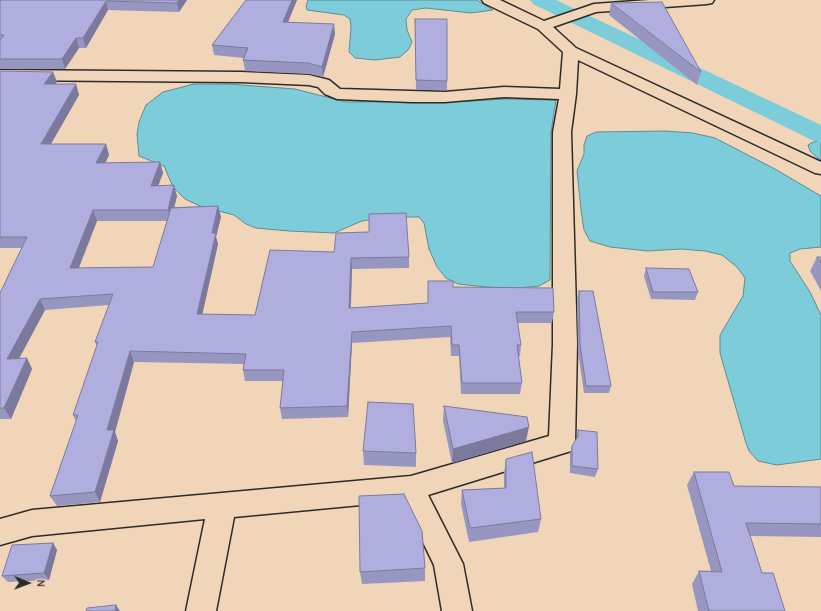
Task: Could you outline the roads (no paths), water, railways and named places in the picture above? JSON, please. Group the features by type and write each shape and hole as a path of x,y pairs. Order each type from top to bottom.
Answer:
{"street":[{"path":"489,0 548,24 571,51 821,169"},
{"path":"548,24 594,8 707,0"},
{"path":"0,532 32,524 410,488 562,443 565,344 562,132 568,94 571,51"},
{"path":"0,75 241,77 309,80 323,83 330,91 337,94 411,97 445,97 504,92 568,94"},
{"path":"410,488 448,564 457,611"},
{"path":"201,611 222,506"}],"water":[{"path":"308,0 477,0 493,10 471,13 426,8 412,10 406,19 407,30 412,42 408,50 400,57 375,60 355,58 349,52 351,28 350,19 344,15 307,10 306,6"},
{"path":"194,84 228,84 295,89 346,102 471,101 506,99 556,100 551,132 550,280 539,286 507,289 458,284 446,278 437,267 429,249 424,223 419,217 387,217 362,221 334,233 289,231 256,228 246,224 234,215 200,206 185,199 173,187 164,166 139,156 137,134 139,122 146,105 163,92"},
{"path":"665,131 693,133 715,138 775,169 821,196 821,247 800,249 790,253 790,261 810,292 821,315 821,459 777,465 758,461 749,451 720,353 720,335 743,296 745,278 737,267 722,255 705,251 681,249 648,251 610,247 590,241 584,230 577,171 584,154 584,145 587,136 596,132"},
{"path":"821,141 821,161 810,151 808,145 813,142"}],"waterway":[{"path":"540,0 821,135"}]}
